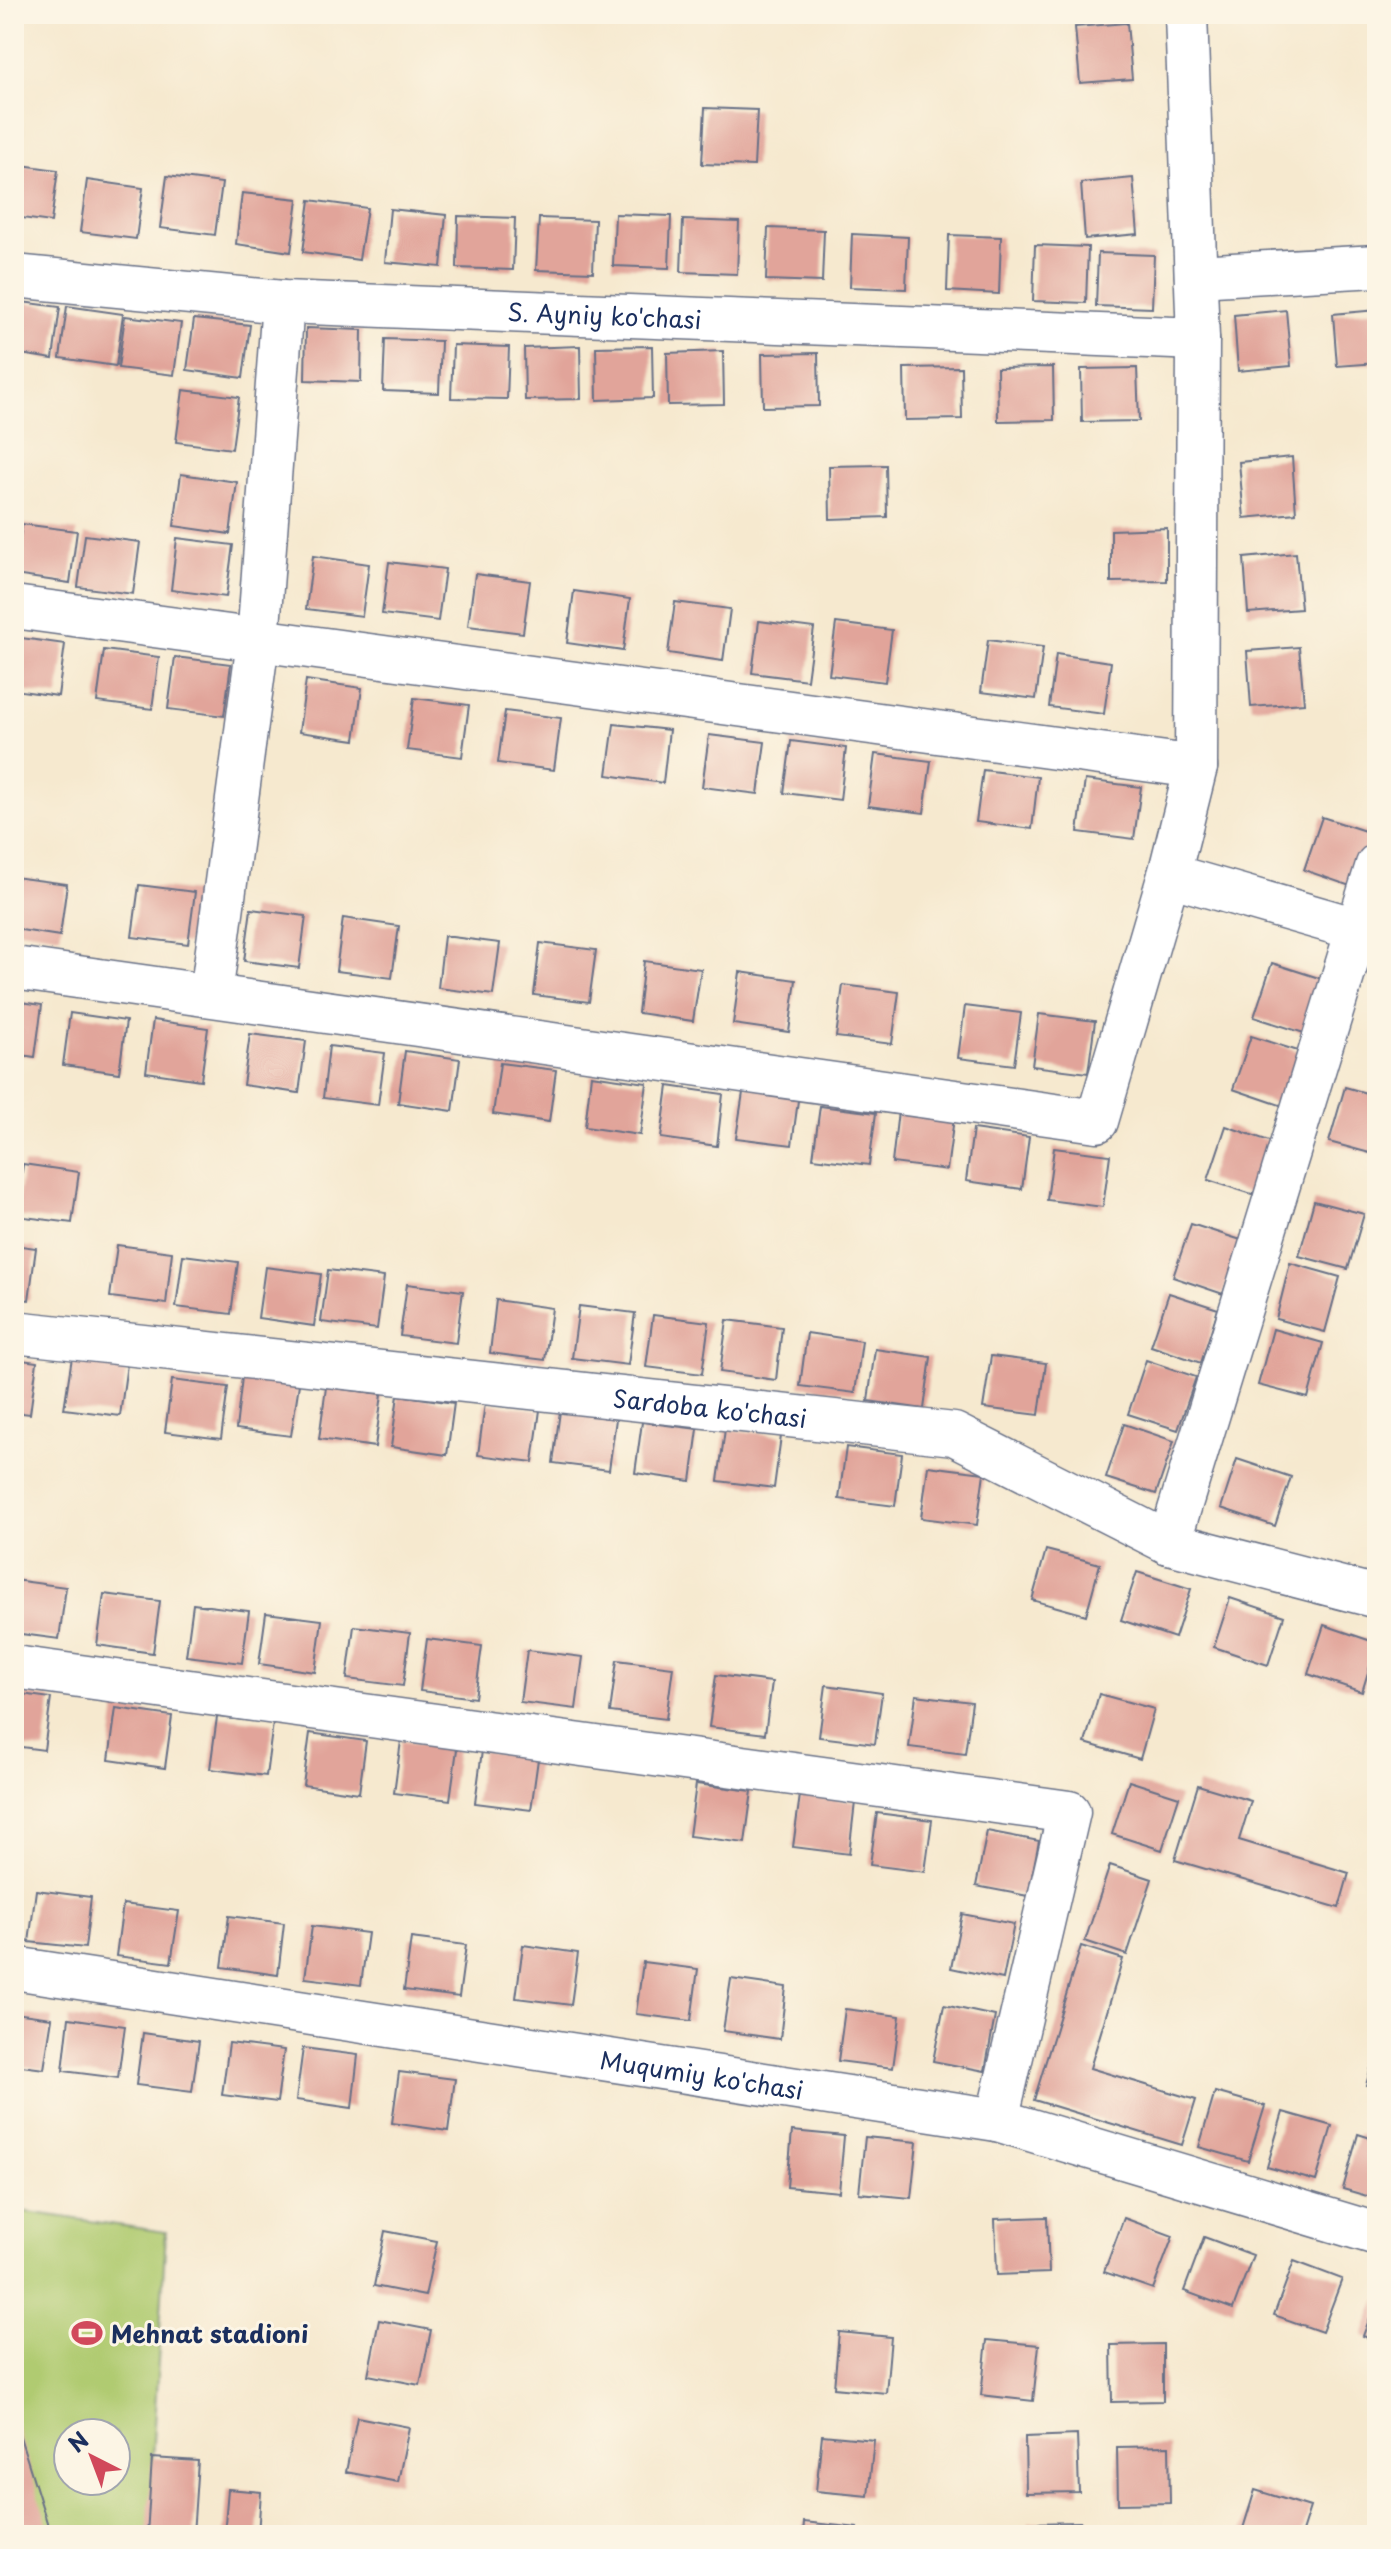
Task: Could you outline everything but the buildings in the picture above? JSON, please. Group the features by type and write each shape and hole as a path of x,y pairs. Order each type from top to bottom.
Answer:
{"street":[{"path":"14,968 1097,1121 1169,875 1196,767 1198,339 1186,14"},
{"path":"1196,276 1377,266"},
{"name":"S. Ayniy ko'chasi","path":"14,276 283,302 1198,339"},
{"path":"211,995 258,641 283,302"},
{"path":"14,607 1196,767"},
{"path":"1169,1543 1367,932 1377,865"},
{"path":"1169,875 1367,932"},
{"name":"Sardoba ko'chasi","path":"14,1332 954,1434 1169,1543 1377,1597"},
{"path":"14,1667 1069,1812 997,2120"},
{"name":"Muqumiy ko'chasi","path":"14,1968 997,2120 1377,2234"}],"green space":[{"name":"Mehnat stadioni","path":"14,2210 166,2232 152,2458 193,2535 14,2535"}],"place":[{"name":"Mehnat stadioni","path":"87,2333"}]}
